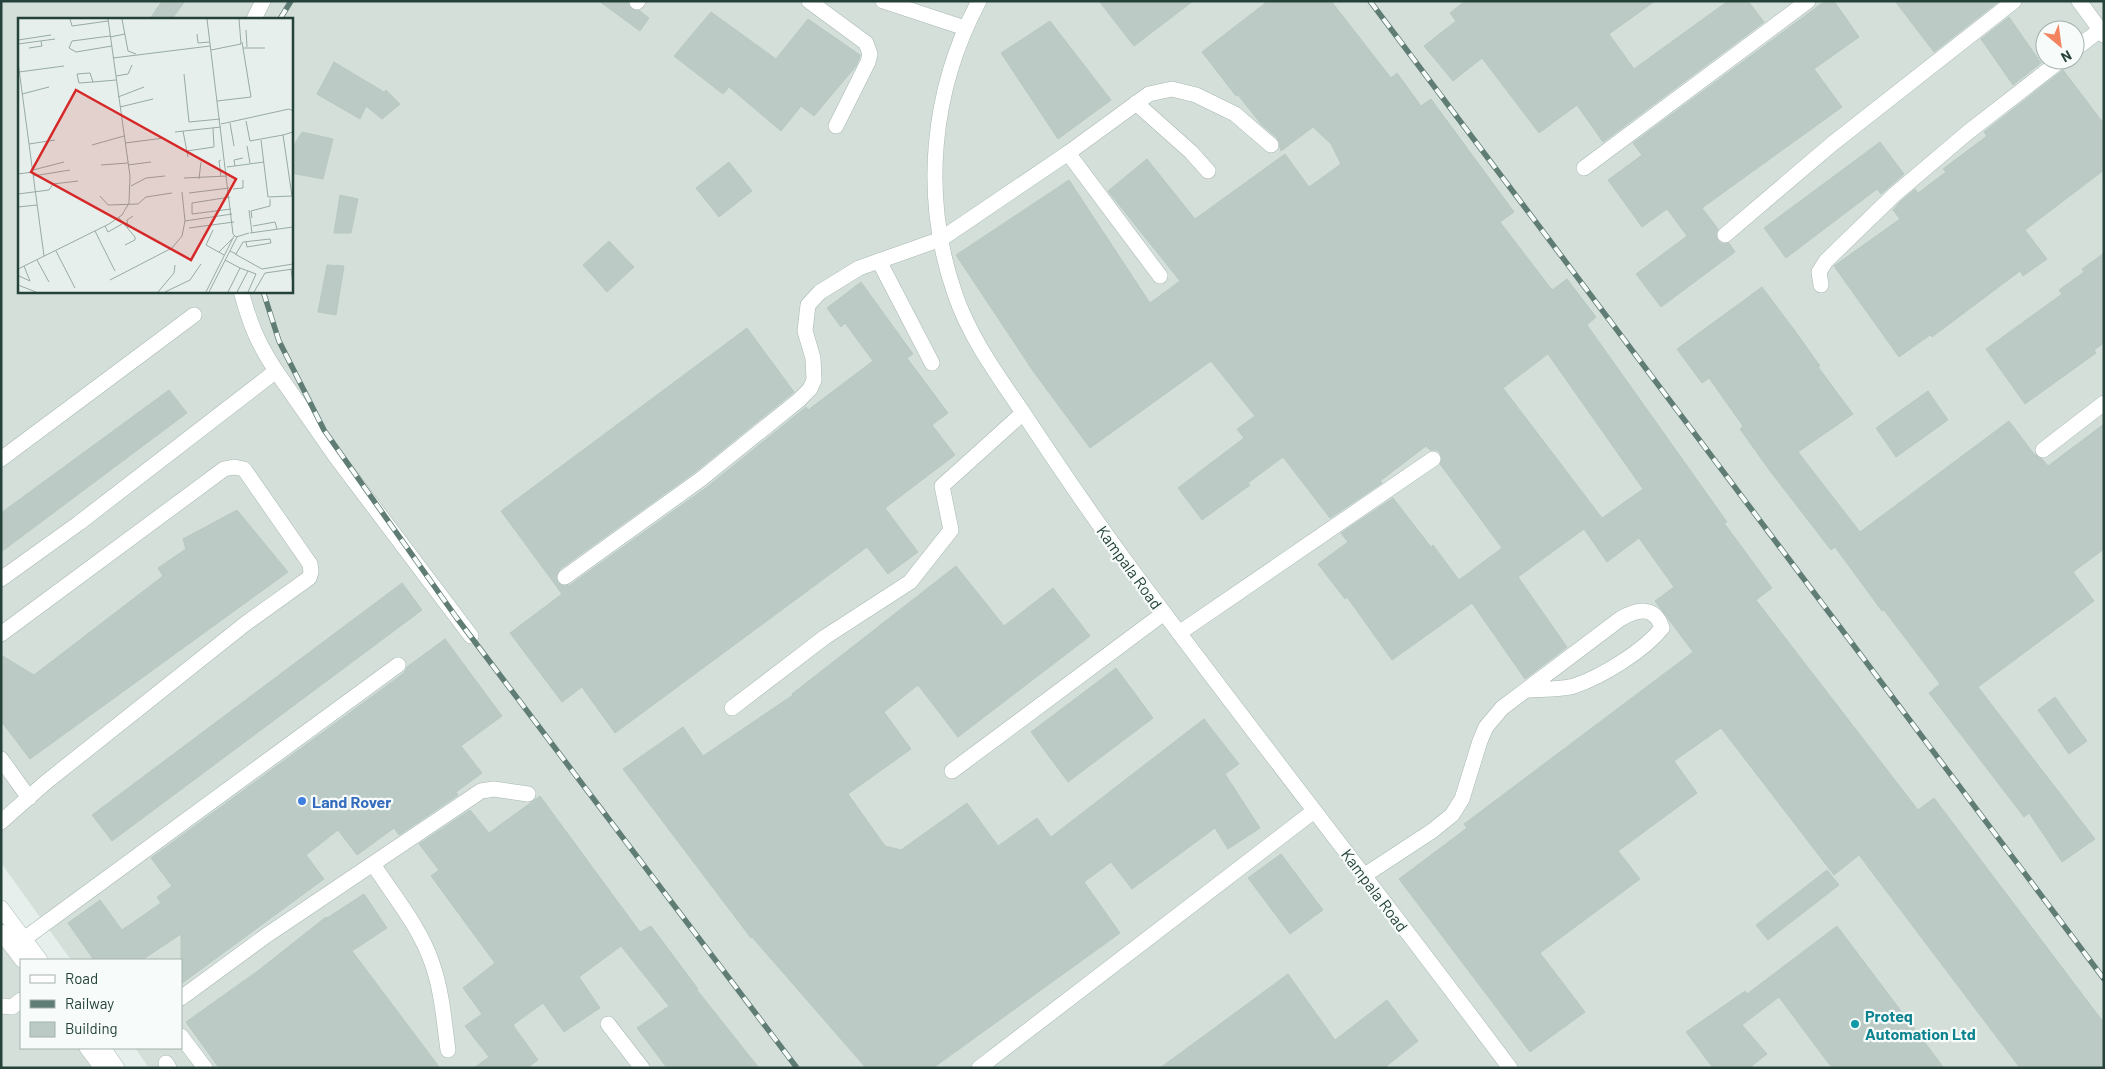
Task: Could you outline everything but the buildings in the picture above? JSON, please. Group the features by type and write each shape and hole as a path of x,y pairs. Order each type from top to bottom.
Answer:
{"street":[{"path":"254,18 263,1"},
{"path":"808,1 866,43 870,54 868,62 836,126"},
{"path":"883,1 965,28"},
{"name":"Kampala Road","path":"979,1 965,28 948,73 934,158 934,195 941,239 954,294 972,335 1087,509 1178,632 1365,875 1510,1068"},
{"path":"1584,168 1808,1"},
{"path":"1725,235 1832,144 2014,1"},
{"path":"2082,2 2102,32 2085,43"},
{"path":"1821,285 1819,272 1826,261 1894,195 1967,133 2048,70"},
{"path":"565,577 701,479 799,400 810,388 814,380 813,358 805,331 808,305 820,292 859,268 941,239 1068,153 1148,94 1172,89 1196,95 1236,114 1271,145"},
{"path":"1136,103 1191,152 1208,171"},
{"path":"1068,153 1160,276"},
{"path":"879,261 932,363"},
{"path":"241,292 258,344 276,371 336,457 471,636"},
{"path":"1,459 194,315"},
{"path":"1,578 79,523 276,371"},
{"path":"2043,450 2104,404"},
{"path":"732,708 825,637 910,582 951,530 942,486 1022,413"},
{"path":"1178,632 1433,459"},
{"path":"1,634 224,469 234,467 244,469 310,564 311,572 308,578 245,624 1,822"},
{"path":"1365,875 1432,831 1452,815 1462,799 1486,727 1502,708 1620,619 1634,611 1648,611 1659,619 1662,628 1652,641 1619,664 1574,686 1527,690"},
{"path":"952,771 1164,613"},
{"path":"24,939 398,665"},
{"path":"1,759 29,798"},
{"path":"182,997 267,935 481,791 494,788 528,794"},
{"path":"979,1068 1314,811"},
{"path":"373,864 412,924 432,960 439,984 448,1050"},
{"path":"1,908 39,959"},
{"path":"1,932 21,959"},
{"path":"1,1006 12,1007 20,1001"},
{"path":"608,1024 642,1068"},
{"path":"182,1037 206,1068"},
{"path":"89,1049 102,1068"},
{"path":"108,1049 117,1068"}],"shaded area":[{"path":"1,1 2104,1 2104,1068 149,1068 136,1049 182,1049 182,959 70,959 1,863"},
{"path":"1,941 20,967 20,1049 81,1049 95,1068 1,1068"}],"railway":[{"path":"281,18 291,1"},
{"path":"1370,1 2104,979"},
{"path":"263,292 279,341 324,430 456,617 797,1068"}],"place":[{"name":"Land Rover","path":"302,801"},
{"name":"Proteq Automation Ltd","path":"1855,1024"}]}
